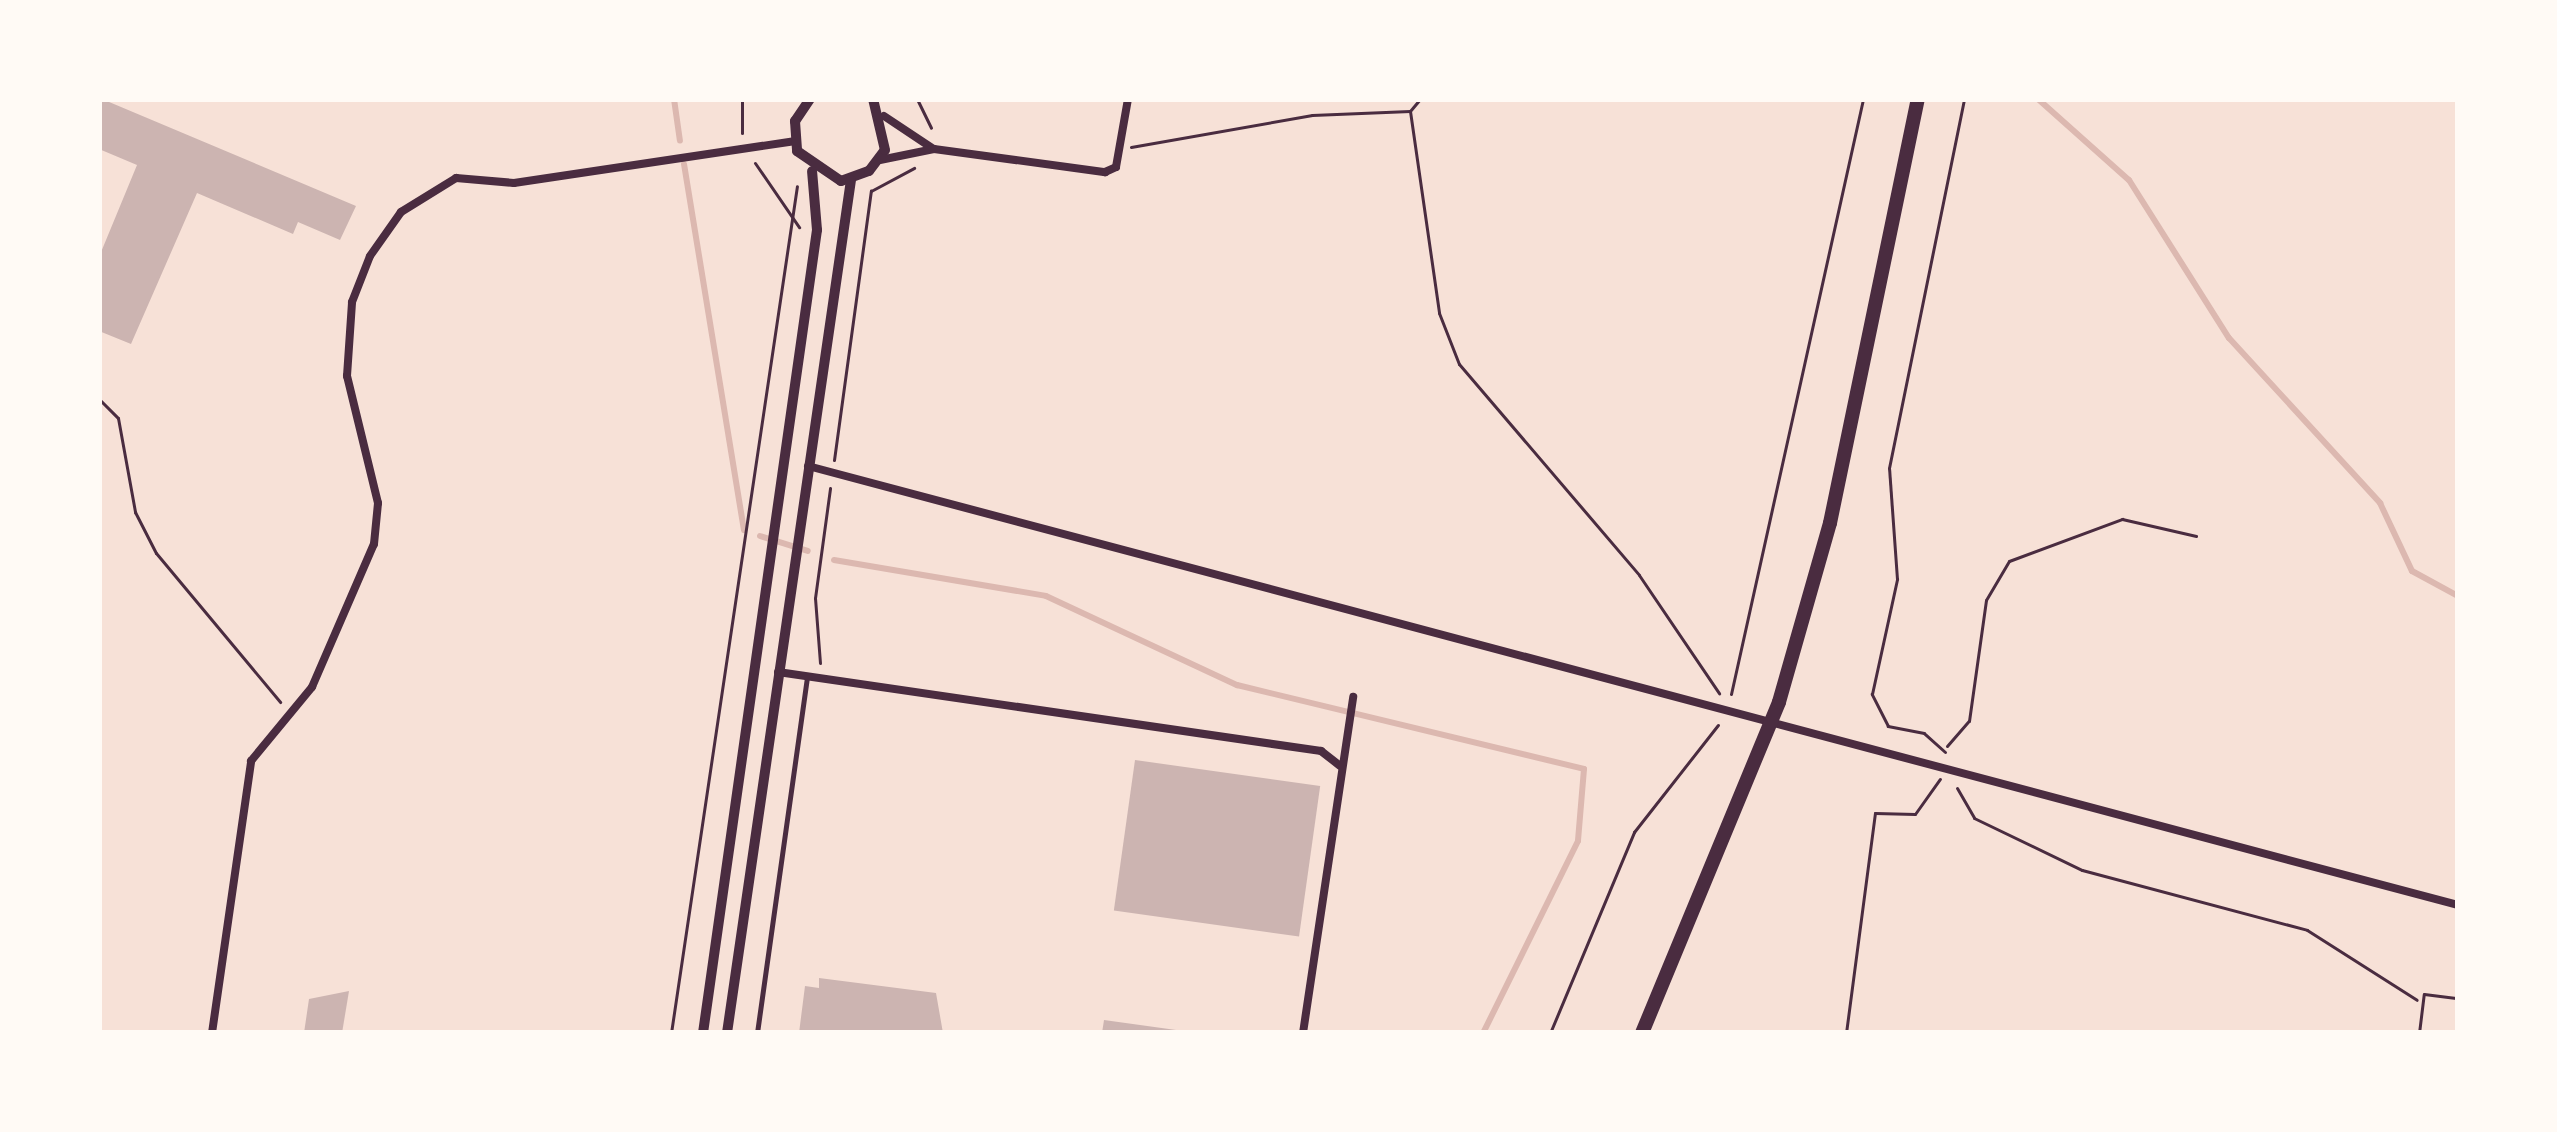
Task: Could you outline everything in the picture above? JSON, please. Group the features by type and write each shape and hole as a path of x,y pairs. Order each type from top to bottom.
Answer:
{"highway":[{"path":"1642,1033 1779,702 1830,523 1918,99"}],"street":[{"path":"873,99 884,116 934,148"},
{"path":"728,1033 850,180 880,160 934,148 1116,167 1128,99"},
{"path":"801,102 794,141 802,161 812,171 850,180"},
{"path":"880,160 884,116"},
{"path":"212,1033 251,761 311,687 374,544 379,503 347,376 352,302 401,212 456,178 514,183 742,142 794,141"},
{"path":"704,1033 817,230 812,171"},
{"path":"807,466 2458,904"},
{"path":"778,672 1321,751 1340,766"},
{"path":"1303,1033 1353,697"}],"lane":[{"path":"758,1033 813,678"}],"path":[{"path":"742,99 742,142 791,226"},
{"path":"813,678 815,598 871,191 934,148 916,99"},
{"path":"1121,148 1312,115 1410,111 1420,99"},
{"path":"1550,1033 1634,832 1727,711 1863,99"},
{"path":"1946,747 1888,726 1872,694 1897,578 1885,493 1964,99"},
{"path":"1410,111 1439,313 1459,364 1639,575 1727,711"},
{"path":"671,1033 802,161"},
{"path":"791,226 817,230"},
{"path":"840,232 865,236"},
{"path":"99,399 118,418 136,512 180,593 290,708"},
{"path":"1846,1033 1875,813 1915,814 1936,796 1946,747 1969,721 1986,599 2009,561 2122,520 2196,536"},
{"path":"1944,766 1974,818 2082,870 2307,930 2417,1000"},
{"path":"2417,1000 2434,989 2458,998"},
{"path":"2417,1000 2419,1033"}],"building":[{"path":"102,99 356,206 340,240 298,222 293,234 197,193 131,344 99,331 99,257 137,165 99,149"},
{"path":"1135,760 1320,786 1299,937 1114,911"},
{"path":"819,978 936,993 943,1033 799,1033 805,986 819,988"},
{"path":"349,991 342,1033 304,1033 309,999"},
{"path":"1104,1020 1176,1030 1176,1033 1102,1033"}],"waterway":[{"path":"674,99 680,141"},
{"path":"2038,99 2129,180 2229,338 2380,503 2412,571 2458,596"},
{"path":"684,164 744,530"},
{"path":"760,536 808,551"},
{"path":"834,560 1046,596 1237,685 1584,769 1578,841 1483,1033"}]}
